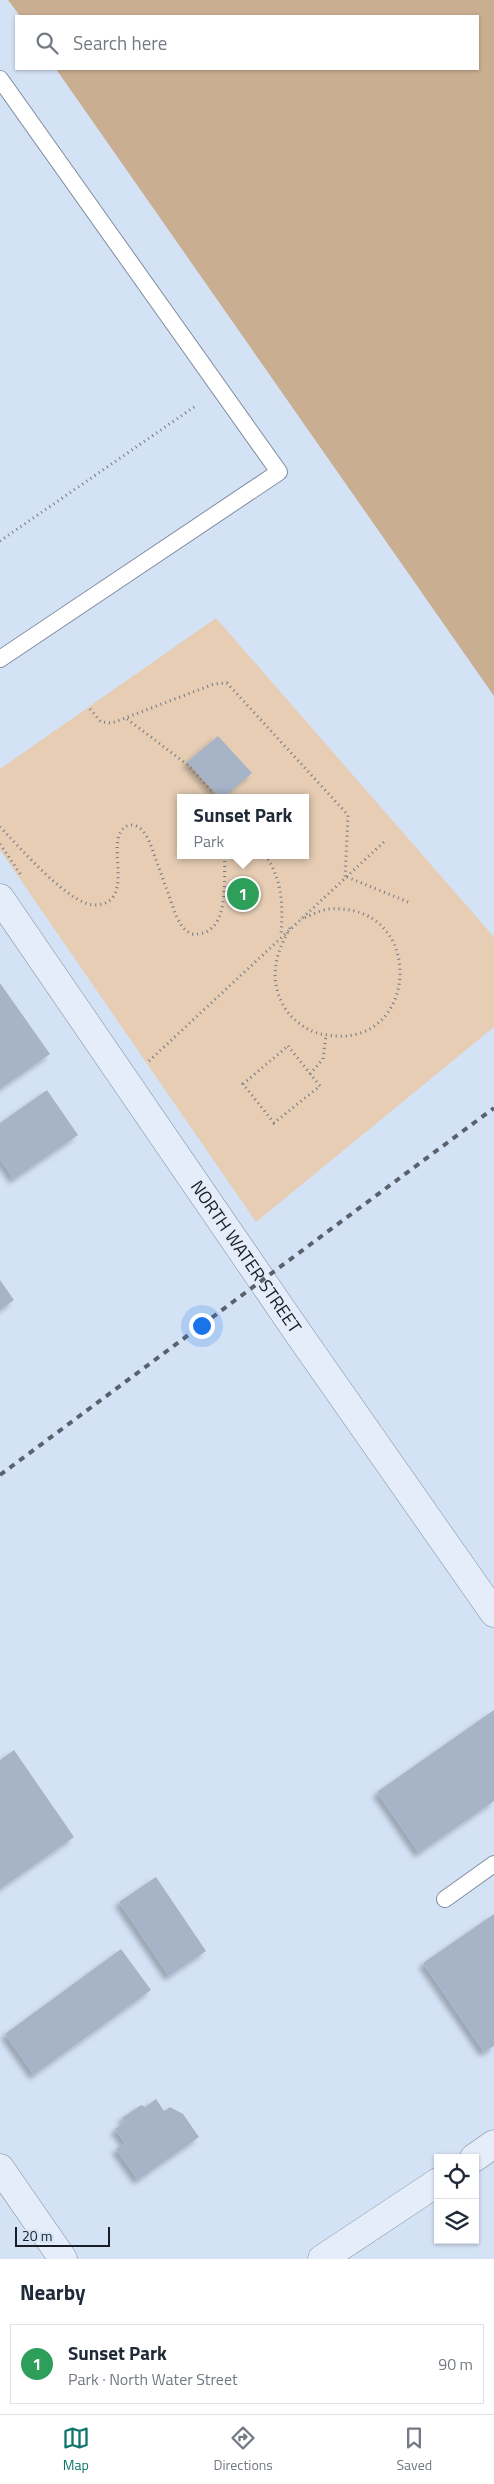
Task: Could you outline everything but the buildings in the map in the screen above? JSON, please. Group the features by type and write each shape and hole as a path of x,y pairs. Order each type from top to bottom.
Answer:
{"street":[{"name":"NORTH WATER STREET","path":"0,898 298,1333 494,1613"},
{"path":"479,2154 494,2144"},
{"path":"0,2168 63,2259"},
{"path":"322,2259 434,2185"}],"lane":[{"path":"0,79 279,472 0,659"},
{"path":"445,1899 494,1864"}],"path":[{"path":"0,541 197,405"},
{"path":"90,709 97,718 106,724 127,719 214,684 224,682 230,685 348,815 346,878"},
{"path":"127,719 188,765 213,793"},
{"path":"0,827 60,887 85,902 97,905 107,901 117,889 119,876 117,850 120,832 128,824 137,826 150,843 180,924 192,934 205,932 214,923 222,910 225,896 225,859"},
{"path":"149,1061 385,841"},
{"path":"267,859 275,872 281,890 281,937"},
{"path":"346,878 408,902"},
{"path":"290,928 278,949 274,970 277,992 286,1010 300,1025 326,1035 338,1037 358,1034 376,1024 390,1009 400,991 402,971 398,949 386,931 370,917 349,909 327,909 301,919"},
{"path":"310,1074 323,1059 326,1035"},
{"path":"288,1046 310,1074 320,1086 274,1123 243,1084 288,1046"}],"shaded area":[{"path":"8,0 494,0 494,696 57,70 479,70 479,15 19,15"},
{"path":"216,618 494,937 494,1027 256,1222 0,850 0,769"}],"railway":[{"path":"0,1475 494,1108"}],"place":[{"name":"Sunset Park","path":"243,894"}]}
